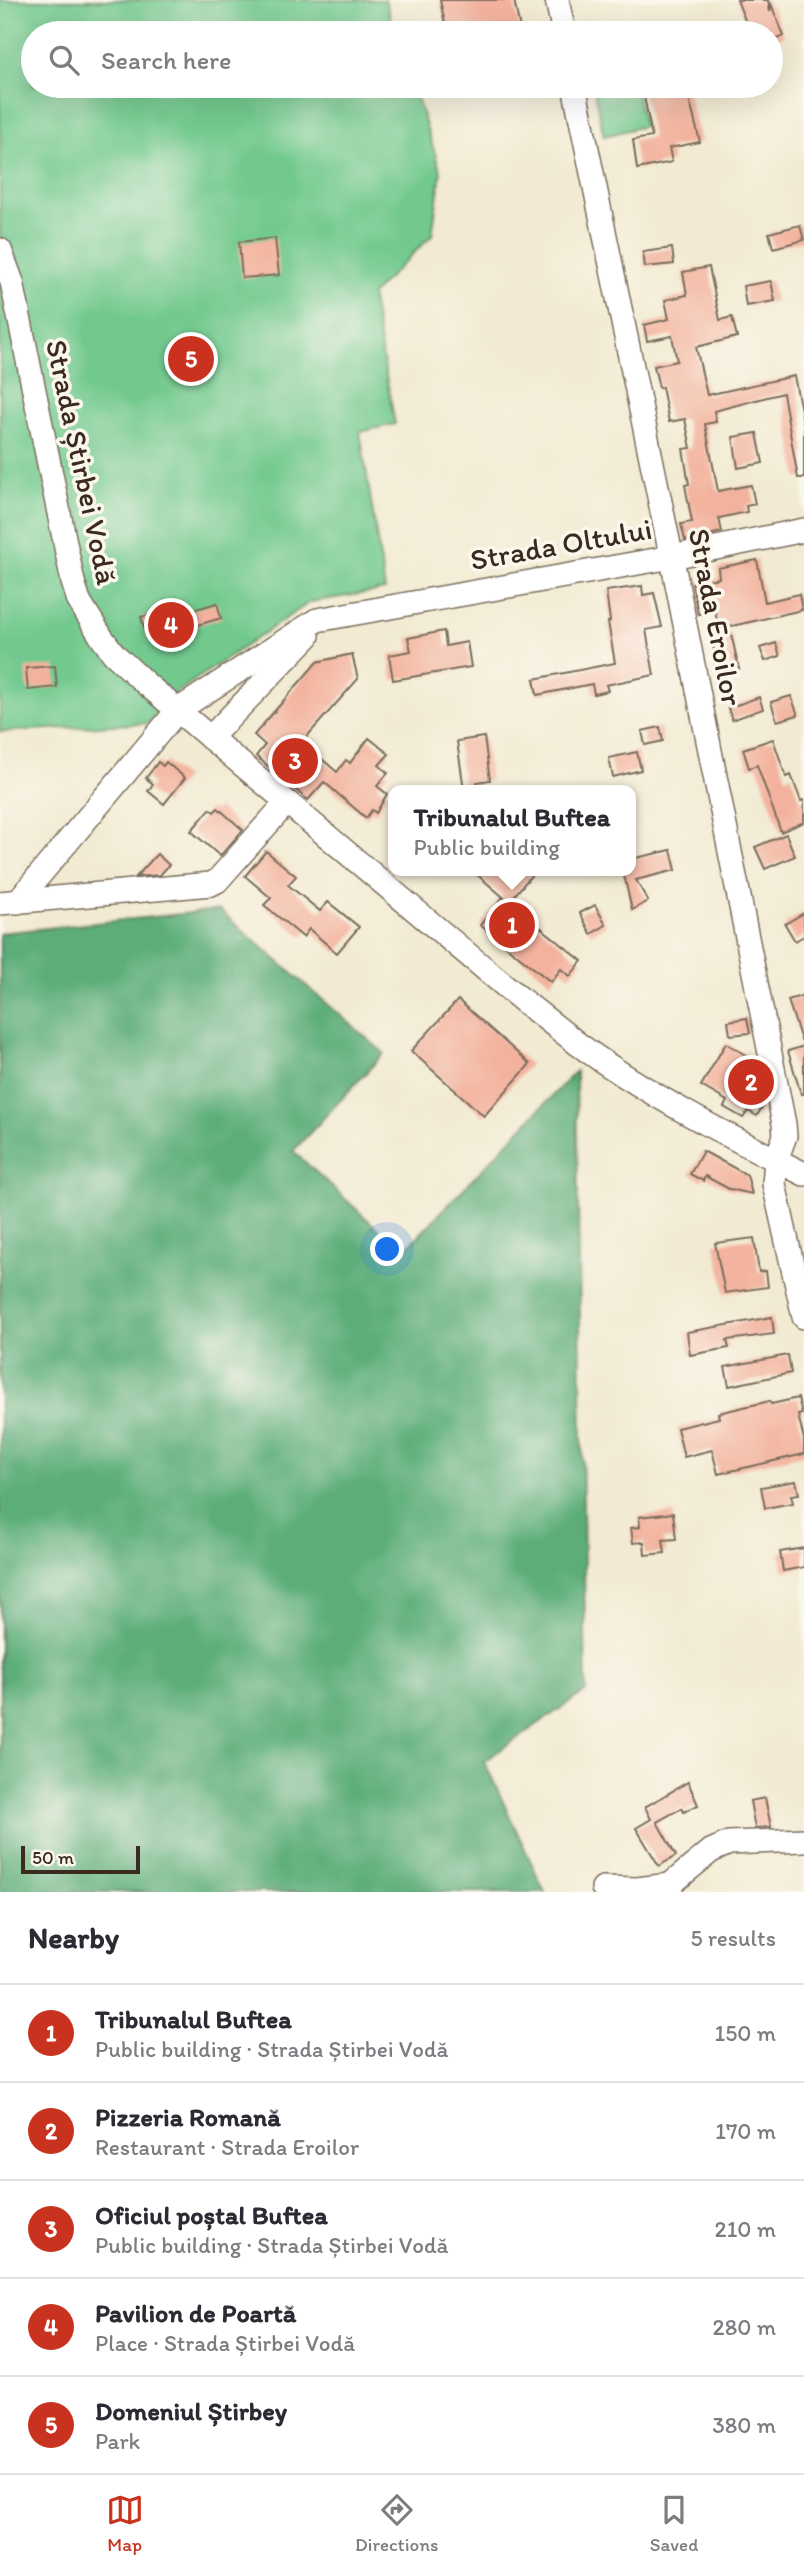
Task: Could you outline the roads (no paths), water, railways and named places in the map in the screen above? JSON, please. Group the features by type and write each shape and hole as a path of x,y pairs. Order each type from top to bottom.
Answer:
{"street":[{"path":"557,0 561,21"},
{"name":"Strada Eroilor","path":"577,98 784,1124 774,1184 804,1317"},
{"name":"Strada Știrbei Vodă","path":"0,250 12,282 73,582 79,601 114,654 287,803 578,1044 656,1095 804,1174"},
{"name":"Strada Oltului","path":"8,902 178,710 311,623 328,617 672,557 804,530"},
{"path":"210,738 328,617"},
{"path":"8,902 211,884 217,881 287,803"},
{"path":"603,1888 637,1889 670,1885 711,1851 729,1843 804,1840"}],"place":[{"name":"Domeniul Știrbey","path":"191,359"},
{"name":"Pavilion de Poartă","path":"171,625"},
{"name":"Oficiul poștal Buftea","path":"295,761"},
{"name":"Tribunalul Buftea","path":"512,925"},
{"name":"Pizzeria Romană","path":"751,1082"}]}
